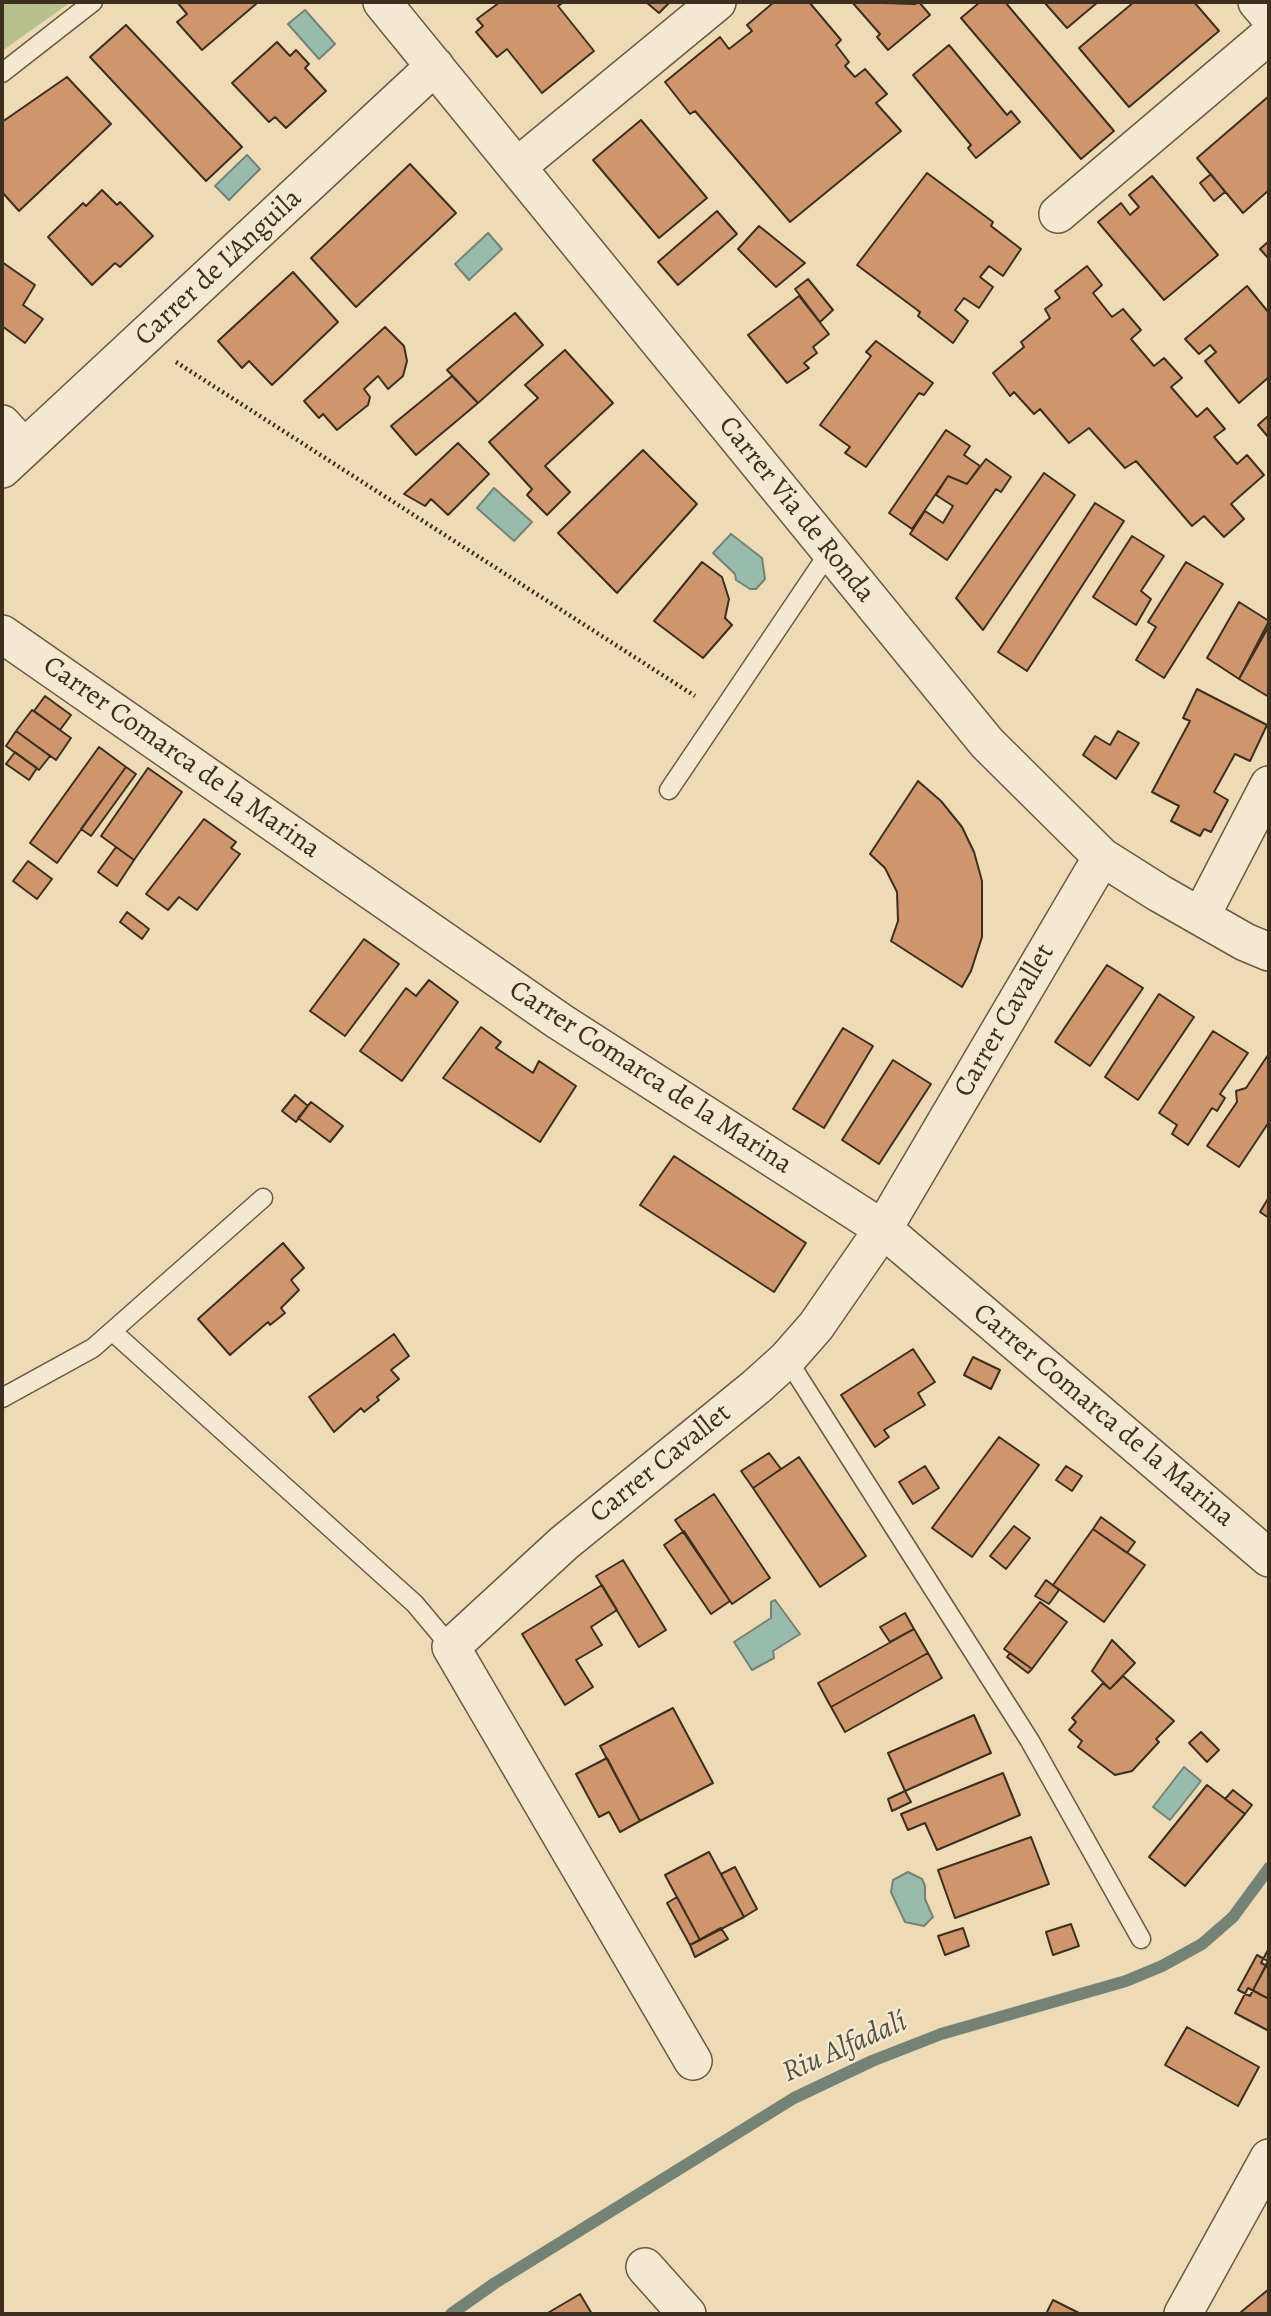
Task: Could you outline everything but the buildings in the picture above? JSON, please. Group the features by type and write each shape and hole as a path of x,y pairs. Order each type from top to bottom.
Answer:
{"street":[{"name":"Carrer Via de Ronda","path":"382,2 519,166 987,743 1102,856 1245,942 1269,952"},
{"path":"519,166 717,2"},
{"path":"1257,2 1269,16"},
{"path":"1058,214 1269,35"},
{"name":"Carrer de L'Anguila","path":"9,447 142,341 435,66"},
{"name":"Carrer Comarca de la Marina","path":"2,634 559,1021 883,1229 1269,1558"},
{"path":"1201,916 1269,785"},
{"name":"Carrer Cavallet","path":"451,1647 564,1543 787,1359 838,1297 883,1229 1102,856"},
{"path":"451,1647 693,2061"},
{"path":"1183,2314 1269,2158"},
{"path":"645,2267 687,2314"}],"lane":[{"path":"2,73 93,2"},
{"path":"669,789 830,551"},
{"path":"2,1398 93,1348 263,1198"},
{"path":"113,1332 415,1605 451,1647"},
{"path":"787,1359 1030,1741 1140,1939"}],"path":[{"path":"142,341 720,711"}],"green space":[{"path":"2,2 71,2 2,51"}],"shaded area":[{"path":"305,10 335,44 319,59 288,24"},
{"path":"247,155 260,169 229,200 215,186"},
{"path":"488,233 502,249 469,280 455,264"},
{"path":"494,488 532,522 514,541 477,508"},
{"path":"731,534 762,558 765,579 756,589 750,589 736,580 735,574 713,553"},
{"path":"775,1600 800,1634 773,1651 774,1658 752,1670 734,1642 771,1618 771,1602"},
{"path":"1184,1767 1201,1781 1170,1820 1153,1807"},
{"path":"908,1872 922,1879 925,1886 925,1899 933,1917 924,1926 905,1922 891,1892 893,1880"}],"waterway":[{"name":"Riu Alfadalí","path":"451,2314 495,2283 794,2098 872,2061 941,2034 1126,1981 1162,1966 1202,1944 1233,1917 1269,1868"}]}
